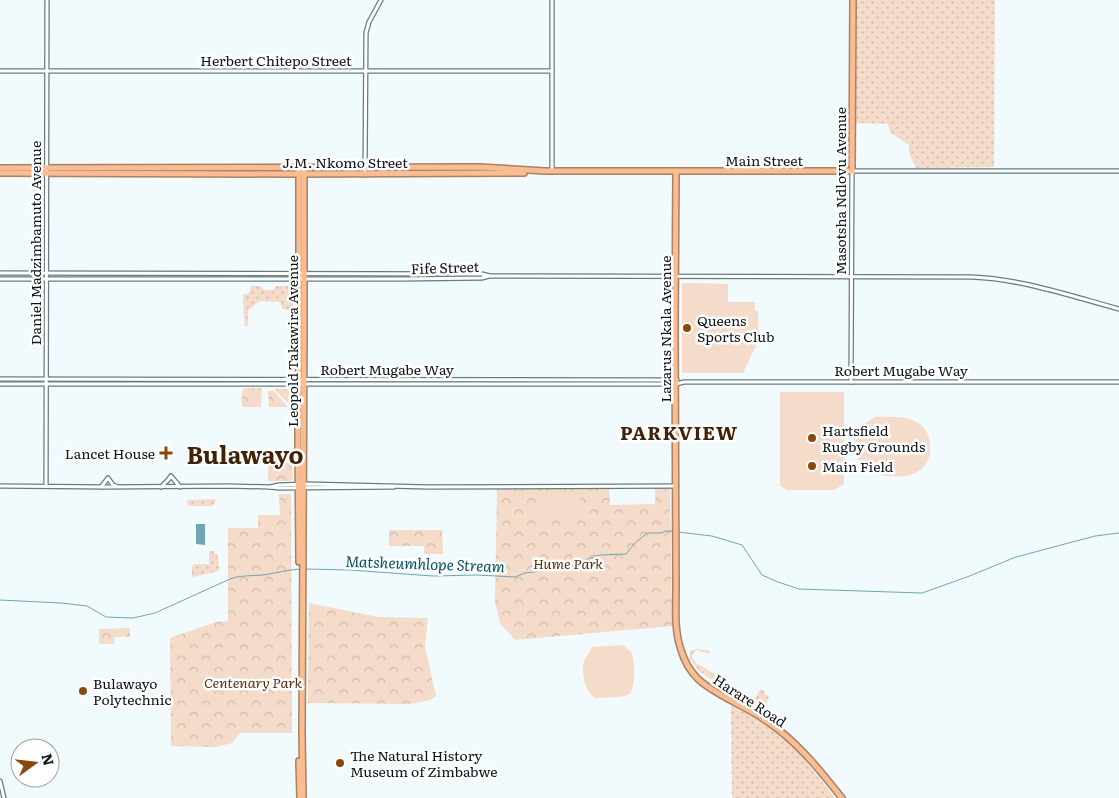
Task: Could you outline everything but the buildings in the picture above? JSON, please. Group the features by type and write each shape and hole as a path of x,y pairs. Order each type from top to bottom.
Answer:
{"highway":[{"name":"Masotsha Ndlovu Avenue","path":"852,171 853,0"},
{"name":"J.M. Nkomo Street","path":"365,172 498,167 512,170 676,172"},
{"name":"J.M. Nkomo Street","path":"0,168 47,171"},
{"name":"J.M. Nkomo Street","path":"0,173 47,171 676,172"},
{"name":"Leopold Takawira Avenue","path":"301,171 301,798"},
{"name":"Main Street","path":"676,172 852,171"},
{"name":"Lazarus Nkala Avenue","path":"676,172 676,486"},
{"name":"Harare Road","path":"676,486 677,629 680,649 693,673 705,684 750,710 778,730 803,751 842,798"}],"street":[{"name":"Daniel Madzimbamuto Avenue","path":"46,486 47,0"},
{"path":"365,172 365,47 367,27 381,0"},
{"path":"552,0 552,171"},
{"name":"Herbert Chitepo Street","path":"0,71 552,71"},
{"path":"852,171 1119,171"},
{"name":"Masotsha Ndlovu Avenue","path":"851,382 852,171"},
{"name":"Fife Street","path":"0,273 302,276"},
{"name":"Fife Street","path":"0,279 482,274 490,276 972,278 996,279 1034,286 1119,309"},
{"name":"Robert Mugabe Way","path":"0,379 301,382"},
{"name":"Robert Mugabe Way","path":"0,384 1119,382"},
{"path":"160,487 171,476 180,487"},
{"path":"100,487 108,478 114,485 119,487"},
{"path":"0,486 278,488 301,486 676,486"},
{"path":"0,781 4,798"}],"green space":[{"path":"855,0 995,0 994,167 916,168 909,153 909,145 890,132 888,124 854,123"},
{"path":"682,283 728,284 728,302 755,302 755,311 758,311 759,339 743,373 682,373"},
{"path":"251,286 261,286 264,290 273,290 276,286 293,286 293,325 290,326 289,310 282,309 280,302 260,301 248,310 248,326 245,326 243,294 249,293"},
{"path":"244,388 262,388 261,407 243,407 242,392"},
{"path":"274,389 290,389 290,391 293,391 293,406 291,406"},
{"path":"268,391 274,391 288,407 269,407"},
{"name":"Hartsfield Rugby Grounds","path":"780,392 844,392 844,484 834,490 787,490 780,486"},
{"path":"876,417 910,419 924,428 928,435 930,450 927,461 919,471 905,476 888,476 873,472 862,465 856,454 855,441 863,425"},
{"path":"292,461 293,479 291,481 268,481 268,462"},
{"name":"Hume Park","path":"497,488 609,488 610,505 655,504 655,488 670,488 672,626 515,640 500,623 495,602"},
{"name":"Centenary Park","path":"279,494 291,494 292,733 240,733 232,743 216,747 171,746 170,638 216,622 228,621 228,528 258,528 258,515 280,515"},
{"path":"537,494 580,494 581,520 538,520"},
{"path":"216,499 212,506 192,506 188,505 186,500"},
{"path":"389,530 442,530 443,554 424,554 424,546 389,546"},
{"path":"209,551 214,551 214,554 218,554 219,571 192,577 192,566 195,564 209,564"},
{"name":"Centenary Park","path":"309,603 378,617 428,618 425,647 436,696 430,700 410,704 308,703"},
{"path":"130,628 130,637 115,637 114,644 99,644 99,629"},
{"path":"622,645 630,651 632,656 634,675 631,692 621,697 595,698 589,691 585,681 584,661 592,647"},
{"path":"696,649 710,651 709,654 697,650 693,653 692,657 696,663 716,675 714,679 732,689 731,692 699,671 689,657 690,651"},
{"path":"760,689 769,696 765,708 754,703"},
{"path":"731,704 769,727 796,749 835,798 732,798"}],"water":[{"path":"196,524 205,524 205,545 196,544"}],"waterway":[{"name":"Matsheumhlope Stream","path":"304,569 433,576 477,575 515,577 525,573 568,568 576,563 600,555 626,554 647,533 674,531"},
{"name":"Matsheumhlope Stream","path":"678,532 712,536 742,545 762,575 799,589 922,593 1016,557 1095,536 1119,533"},
{"name":"Matsheumhlope Stream","path":"0,600 87,606 106,617 133,618 155,613 230,579 300,569"}],"place":[{"name":"Queens Sports Club","path":"687,328"},
{"name":"Hartsfield Rugby Grounds","path":"812,438"},
{"name":"Lancet House","path":"166,453"},
{"name":"Main Field","path":"812,466"},
{"name":"Bulawayo Polytechnic","path":"83,691"},
{"name":"The Natural History Museum of Zimbabwe","path":"340,763"}],"district":[{"name":"PARKVIEW","path":"679,432"},
{"name":"Bulawayo","path":"245,453"}]}
